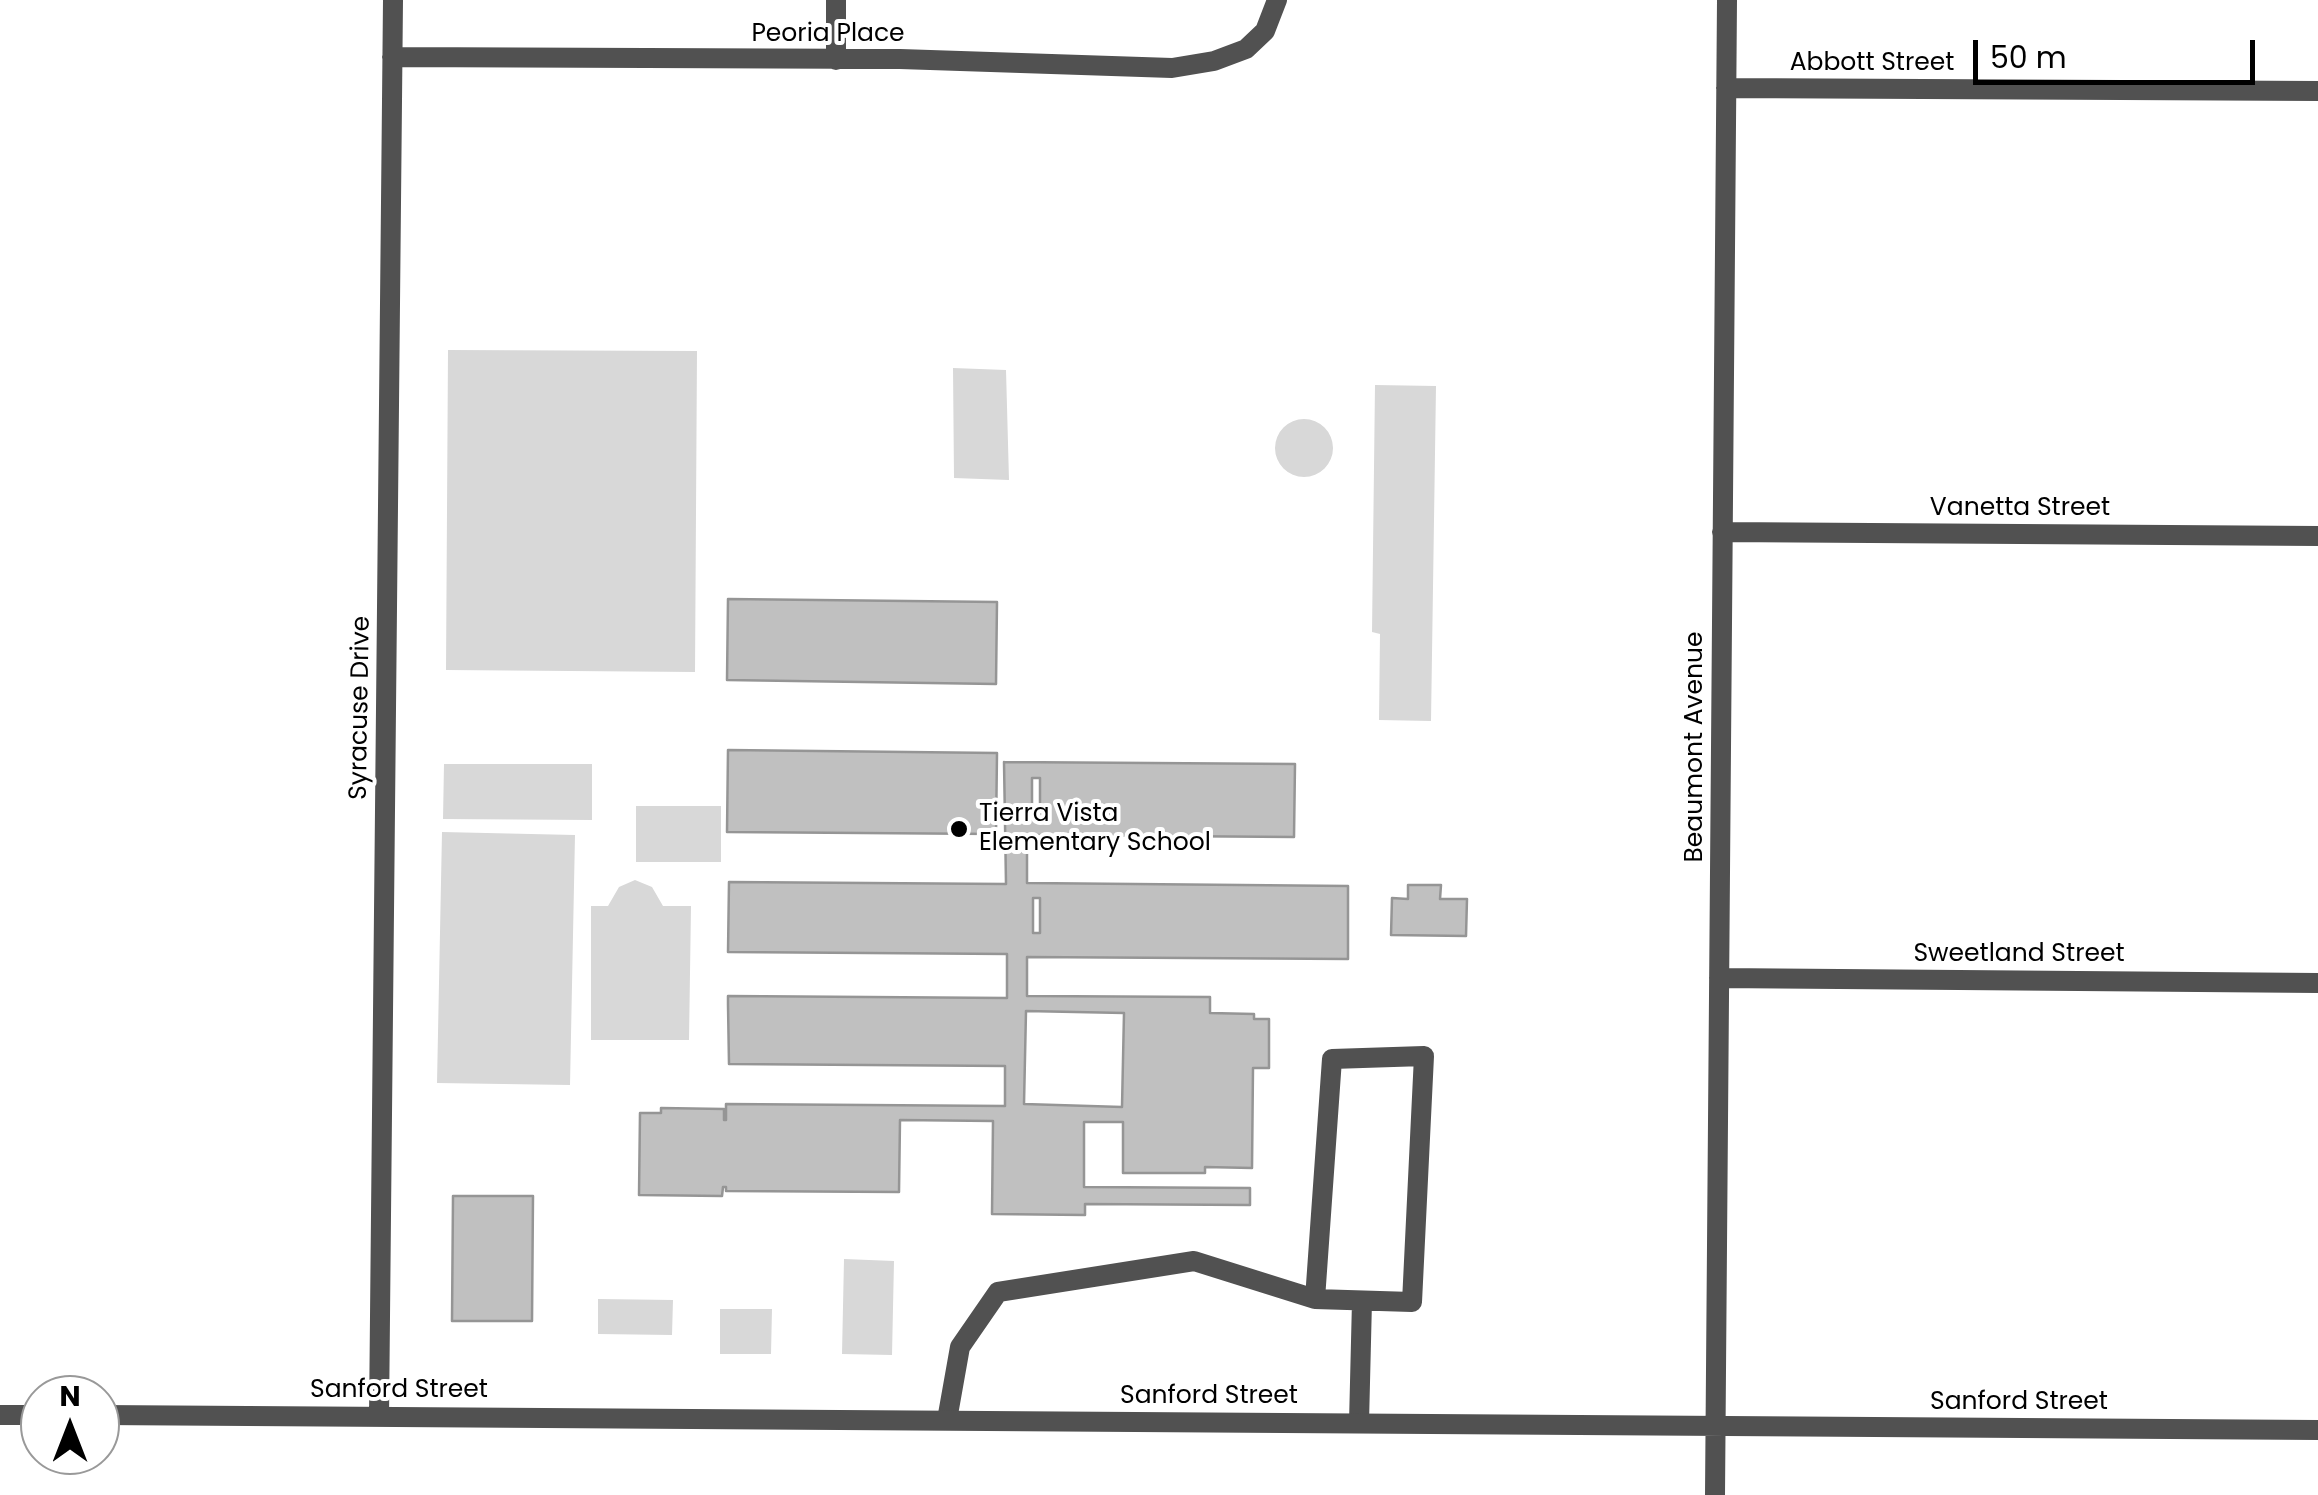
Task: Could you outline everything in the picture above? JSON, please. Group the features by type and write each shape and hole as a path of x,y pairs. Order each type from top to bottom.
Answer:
{"street":[{"name":"Syracuse Drive","path":"379,1416 393,0"},
{"path":"836,0 836,60"},
{"name":"Peoria Place","path":"392,57 900,59 1172,68 1214,61 1246,49 1265,31 1277,0"},
{"name":"Beaumont Avenue","path":"1715,1495 1727,0"},
{"name":"Abbott Street","path":"1726,88 2318,92"},
{"name":"Vanetta Street","path":"1722,532 2318,536"},
{"name":"Sweetland Street","path":"1719,978 2318,983"},
{"path":"947,1420 960,1347 998,1292 1194,1261 1315,1299 1412,1302 1424,1056 1332,1059 1315,1299"},
{"path":"1359,1423 1362,1300"},
{"name":"Sanford Street","path":"120,1415 2318,1430"}],"shaded area":[{"path":"448,350 697,351 695,672 446,670"},
{"path":"953,368 1006,370 1009,480 954,478"},
{"path":"1375,385 1436,386 1431,721 1379,720 1380,634 1372,632"},
{"path":"1304,419 1324,428 1333,448 1324,468 1304,477 1284,468 1275,448 1284,428"},
{"path":"444,764 592,764 592,820 443,819"},
{"path":"636,806 721,806 721,862 636,862"},
{"path":"442,832 575,835 570,1085 437,1083"},
{"path":"635,880 652,887 663,906 691,906 689,1040 591,1040 591,906 608,906 619,887"},
{"path":"844,1259 894,1261 892,1355 842,1354"},
{"path":"598,1299 673,1300 672,1335 598,1334"},
{"path":"720,1309 772,1309 771,1354 720,1354"}],"building":[{"path":"728,599 997,602 996,684 727,680"},
{"path":"728,750 997,753 996,834 727,832"},
{"path":"1004,762 1295,764 1294,837 1027,835 1027,883 1348,886 1348,959 1027,957 1027,996 1210,997 1210,1013 1254,1014 1254,1019 1269,1019 1269,1068 1253,1068 1252,1168 1205,1167 1205,1173 1123,1173 1123,1122 1084,1122 1084,1187 1250,1188 1250,1205 1085,1204 1085,1215 992,1214 993,1121 900,1120 899,1192 726,1191 723,1187 722,1196 639,1195 640,1113 661,1113 661,1108 724,1109 726,1120 726,1104 1005,1106 1005,1066 729,1064 728,996 1007,998 1007,954 728,952 729,882 1006,884","holes":["1032,778 1040,778 1040,812 1032,812","1033,898 1040,898 1040,933 1033,933","1026,1011 1124,1013 1122,1107 1024,1104"]},
{"path":"1408,885 1441,885 1440,899 1467,899 1466,936 1391,935 1392,898 1408,899"},
{"path":"453,1196 533,1196 532,1321 452,1321"}],"place":[{"name":"Tierra Vista Elementary School","path":"959,829"}]}
